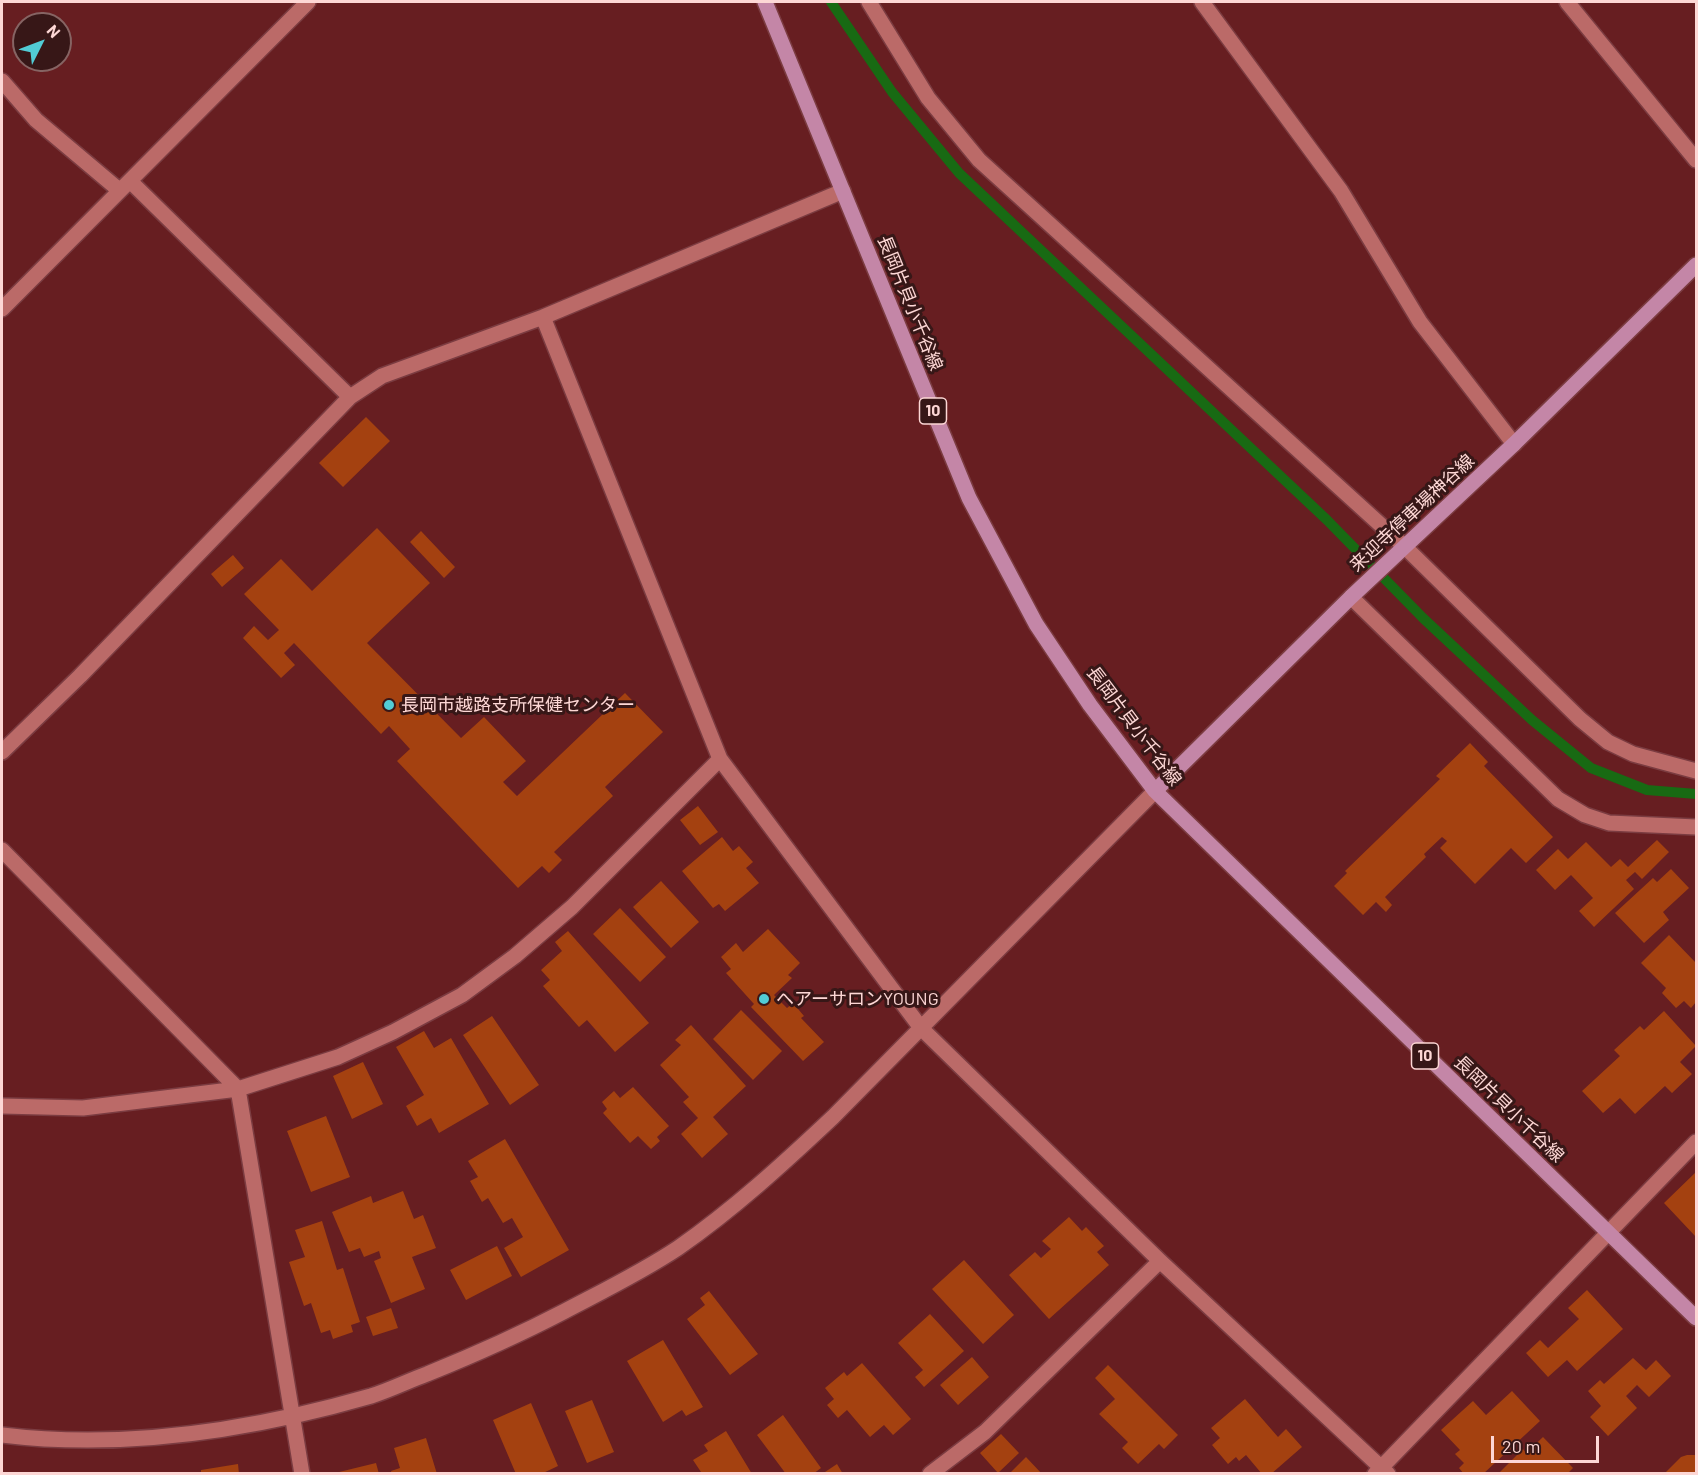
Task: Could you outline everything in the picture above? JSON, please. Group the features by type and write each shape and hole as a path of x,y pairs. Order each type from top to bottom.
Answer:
{"main road":[{"name":"長岡片貝小千谷線","path":"765,2 969,498 1036,624 1090,705 1155,791 1696,1318"},
{"name":"来迎寺停車場神谷線","path":"1155,791 1351,597 1514,444 1696,266"}],"street":[{"path":"2,309 308,2"},
{"path":"869,2 928,98 980,160 1405,547 1543,685 1608,742 1633,754 1696,771"},
{"path":"1202,2 1341,191 1419,322 1514,444"},
{"path":"1568,2 1696,160"},
{"path":"2,81 36,120 124,185 350,397"},
{"path":"2,752 80,676 350,397 382,376 543,317 843,191"},
{"path":"543,317 720,759 921,1028 1381,1471 1607,1232 1696,1142"},
{"path":"1351,597 1513,758 1558,799 1585,815 1609,823 1696,827"},
{"path":"2,1106 83,1108 237,1089 338,1057 393,1032 462,995 515,956 572,907 720,759"},
{"path":"2,1435 42,1440 169,1437 291,1416 373,1395 499,1345 615,1285 676,1249 739,1203 778,1168 921,1028 1155,791"},
{"path":"2,850 237,1089 302,1473"},
{"path":"930,1473 985,1432 1160,1260"}],"building":[{"path":"366,417 390,441 343,487 319,463"},
{"name":"長岡市越路支所保健センター","path":"377,528 430,583 367,643 461,738 484,717 526,761 503,782 517,796 625,693 663,732 605,787 613,796 554,852 562,860 549,873 542,866 518,888 397,761 410,749 389,726 381,734 294,643 284,653 295,665 281,678 243,638 254,626 268,640 279,630 244,594 281,559 312,591"},
{"path":"421,531 455,567 444,578 410,542"},
{"path":"233,555 244,568 222,587 211,574"},
{"path":"1470,743 1488,762 1484,766 1553,837 1526,863 1511,848 1475,884 1440,848 1447,841 1442,837 1424,854 1426,857 1385,897 1392,905 1386,912 1376,902 1363,915 1334,886 1347,873 1345,871 1440,779 1436,776"},
{"path":"698,806 718,832 700,845 680,820"},
{"path":"722,837 733,851 739,846 753,862 746,868 759,883 725,911 719,904 713,908 682,871"},
{"path":"1657,840 1669,852 1642,879 1635,872 1626,880 1634,889 1594,927 1579,911 1593,898 1571,875 1555,890 1536,870 1558,849 1568,859 1586,842 1611,867 1620,859 1628,867"},
{"path":"1671,869 1689,888 1663,912 1669,920 1644,943 1615,913 1653,878 1657,882"},
{"path":"661,881 699,922 671,948 633,907"},
{"path":"620,908 666,957 640,982 593,934"},
{"name":"ヘアーサロンYOUNG","path":"768,929 800,963 788,975 792,978 774,995 787,1008 793,1003 804,1016 801,1018 824,1042 803,1061 751,1007 754,1004 726,973 731,969 721,957 736,943 743,952"},
{"path":"568,931 649,1023 615,1052 587,1020 579,1027 543,986 550,980 541,970 562,951 555,942"},
{"path":"1669,935 1696,963 1696,1002 1691,1008 1684,1001 1676,1008 1662,993 1666,988 1641,963"},
{"path":"741,1010 782,1051 753,1080 713,1039"},
{"path":"1664,1011 1696,1046 1680,1062 1692,1074 1672,1093 1665,1086 1635,1114 1620,1098 1603,1113 1582,1091 1620,1056 1614,1050 1640,1026 1644,1030"},
{"path":"492,1016 539,1085 510,1105 463,1035"},
{"path":"691,1025 746,1086 713,1117 728,1134 702,1158 681,1134 698,1118 683,1102 689,1097 660,1065 681,1045 675,1040"},
{"path":"424,1031 434,1048 451,1038 489,1104 439,1133 431,1118 417,1126 406,1106 424,1095 396,1047"},
{"path":"363,1062 383,1104 352,1119 333,1076"},
{"path":"633,1087 669,1126 657,1137 660,1141 651,1149 638,1136 630,1143 603,1113 607,1109 602,1102 614,1091 620,1098"},
{"path":"326,1116 350,1177 311,1192 287,1131"},
{"path":"505,1139 569,1250 521,1277 504,1248 523,1237 512,1218 503,1223 488,1198 482,1202 470,1181 478,1177 468,1161"},
{"path":"1696,1172 1696,1237 1664,1203"},
{"path":"403,1191 414,1219 423,1215 436,1248 412,1257 425,1289 391,1303 374,1261 381,1258 379,1251 364,1257 360,1248 349,1252 332,1212 371,1196 373,1203"},
{"path":"1069,1217 1082,1231 1086,1227 1104,1246 1097,1252 1109,1265 1049,1319 1009,1275 1035,1252 1041,1258 1051,1249 1042,1241"},
{"path":"322,1221 337,1270 343,1268 360,1322 351,1325 353,1332 333,1339 330,1330 321,1333 311,1303 304,1306 289,1262 305,1257 295,1230"},
{"path":"497,1246 512,1276 466,1300 450,1270"},
{"path":"964,1260 1014,1315 983,1344 932,1289"},
{"path":"1587,1290 1623,1329 1577,1371 1567,1360 1548,1377 1526,1353 1540,1340 1548,1348 1579,1319 1568,1308"},
{"path":"709,1291 758,1354 730,1375 687,1319 705,1305 700,1298"},
{"path":"391,1308 398,1328 373,1336 366,1317"},
{"path":"930,1314 964,1351 924,1387 915,1377 923,1370 898,1343"},
{"path":"663,1340 703,1407 686,1416 682,1410 663,1422 627,1361"},
{"path":"972,1357 989,1377 958,1405 940,1385"},
{"path":"1633,1358 1646,1370 1656,1360 1671,1376 1649,1397 1637,1385 1626,1396 1637,1408 1608,1436 1590,1417 1601,1406 1588,1391 1600,1380 1604,1384"},
{"path":"862,1363 911,1419 893,1435 884,1425 870,1437 847,1410 838,1418 827,1405 834,1399 825,1388 844,1372 847,1376"},
{"path":"1108,1365 1178,1435 1164,1449 1159,1444 1138,1464 1122,1448 1128,1442 1099,1414 1115,1399 1095,1378"},
{"path":"1512,1391 1540,1421 1483,1474 1464,1474 1459,1468 1464,1463 1455,1454 1460,1450 1441,1430 1473,1401 1486,1415"},
{"path":"1245,1399 1278,1437 1286,1429 1302,1447 1271,1474 1262,1474 1246,1455 1239,1461 1236,1457 1228,1464 1212,1445 1220,1438 1211,1428"},
{"path":"592,1400 614,1452 587,1463 565,1411"},
{"path":"531,1403 558,1466 541,1474 516,1474 493,1420"},
{"path":"783,1415 821,1468 813,1474 786,1474 757,1435"},
{"path":"726,1431 752,1474 698,1474 701,1472 693,1460 708,1451 704,1445"},
{"path":"1001,1434 1019,1453 998,1473 980,1453"},
{"path":"1543,1437 1573,1468 1567,1474 1498,1474 1523,1449 1526,1453"},
{"path":"426,1438 437,1474 392,1474 391,1471 400,1468 394,1448"},
{"path":"1696,1455 1696,1474 1664,1474 1681,1457"},
{"path":"1026,1457 1042,1474 1009,1474"},
{"path":"376,1463 379,1474 335,1474 335,1473"},
{"path":"238,1464 239,1474 201,1474 201,1470"},
{"path":"837,1464 843,1474 826,1474 825,1472"}],"waterway":[{"path":"831,2 892,92 959,173 1327,520 1423,618 1532,720 1591,768 1647,790 1696,794"}],"place":[{"name":"長岡市越路支所保健センター","path":"389,705"},
{"name":"ヘアーサロンYOUNG","path":"764,999"}]}
